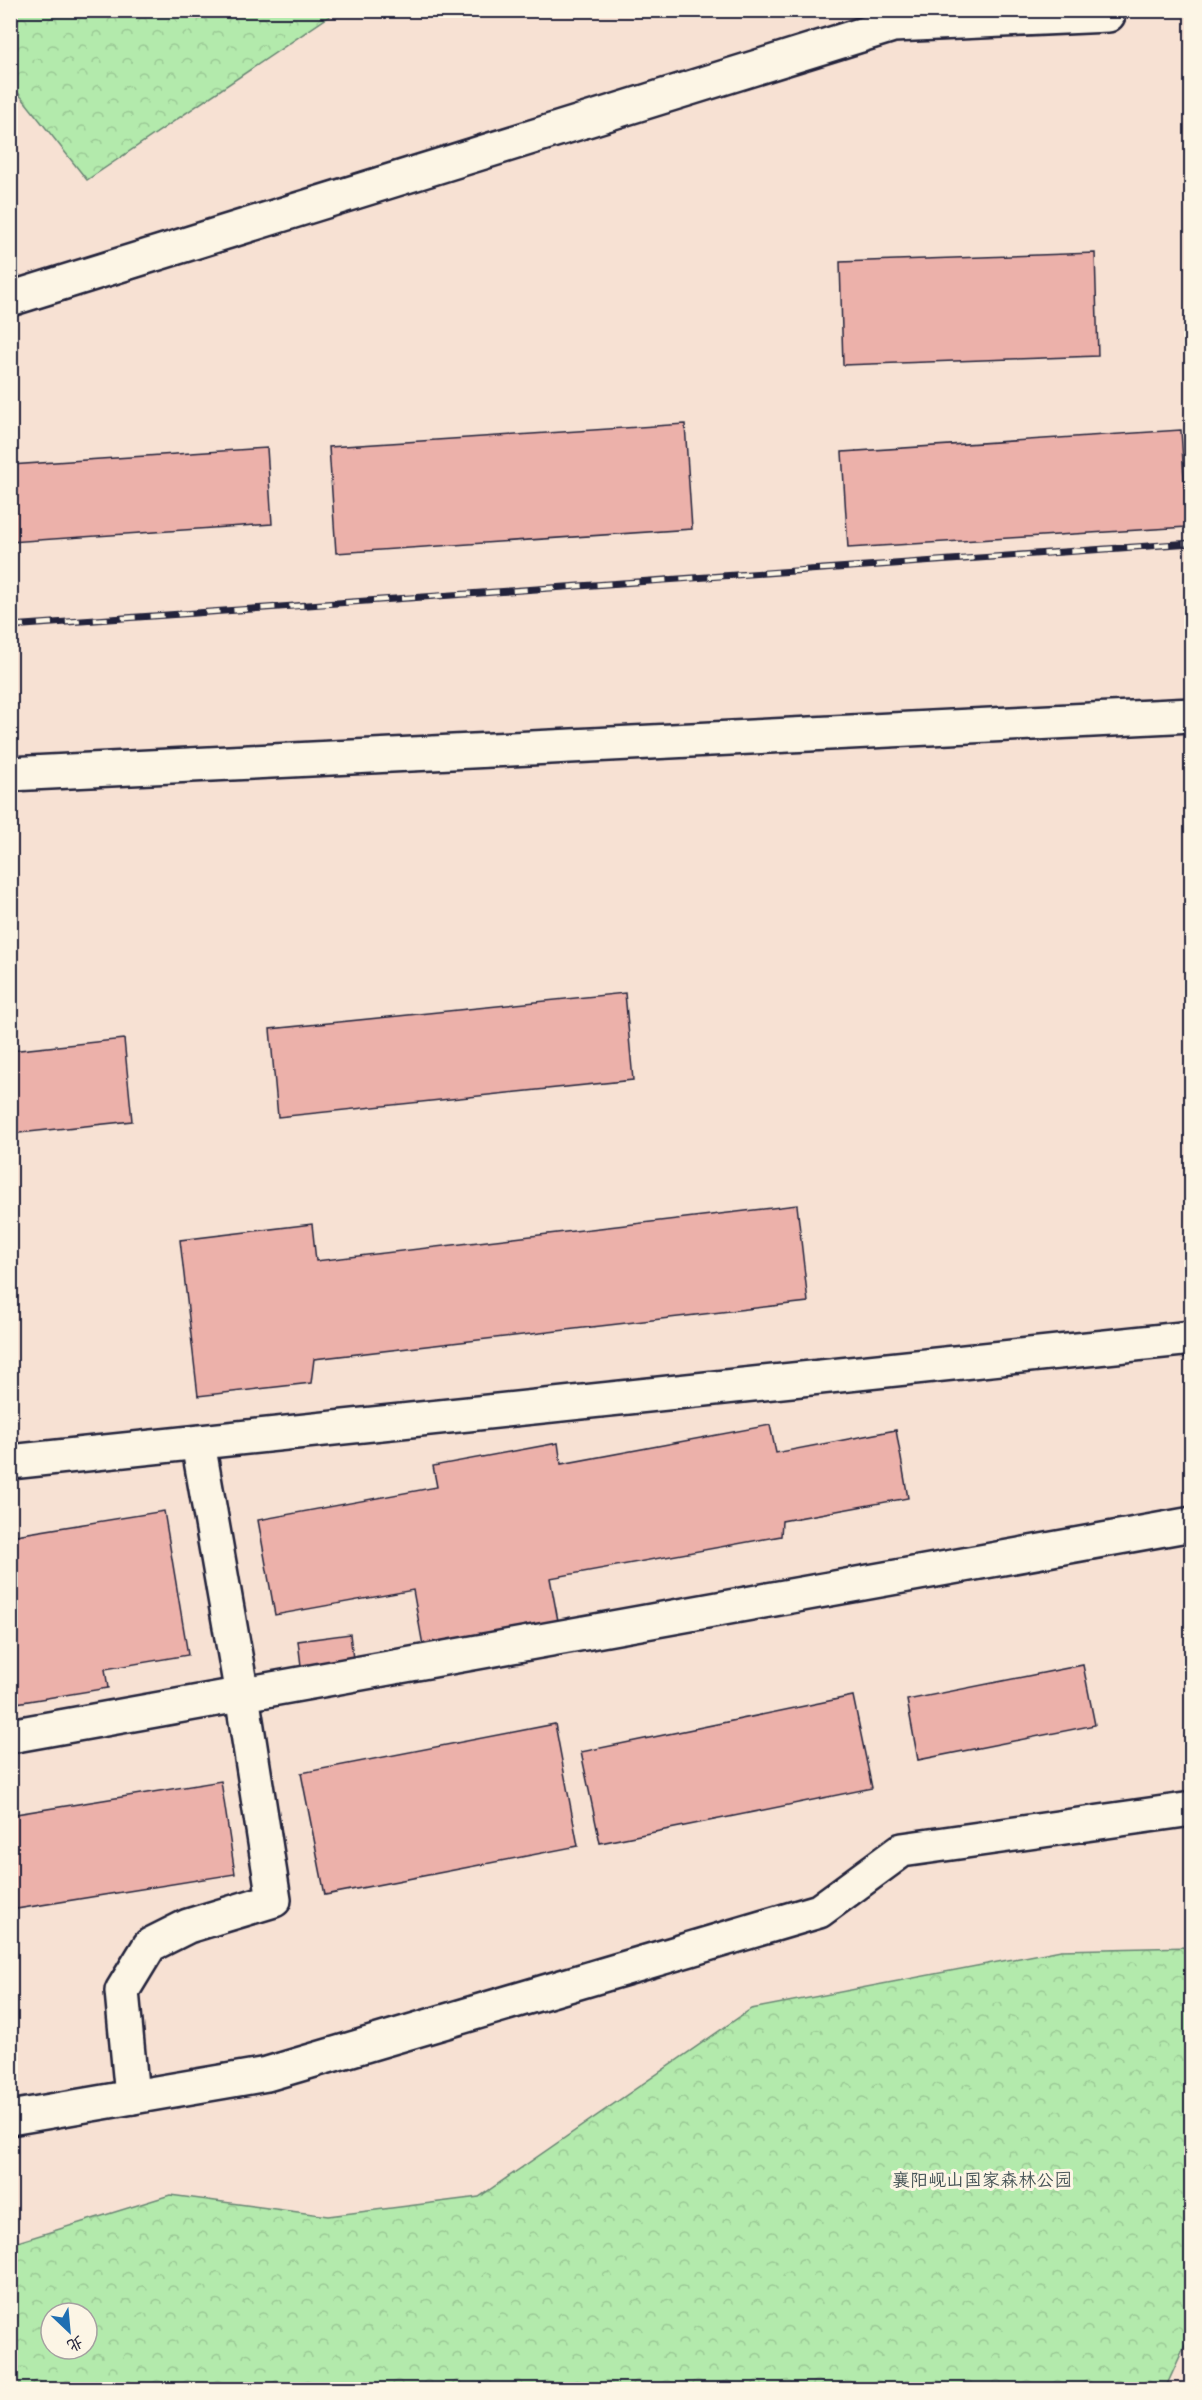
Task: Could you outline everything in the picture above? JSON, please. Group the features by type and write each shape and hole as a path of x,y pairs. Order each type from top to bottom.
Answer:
{"lane":[{"path":"10,299 893,25 1108,15"},
{"path":"10,774 1191,714"},
{"path":"10,1462 1191,1338"},
{"path":"132,2097 122,1991 150,1944 188,1926 274,1900 242,1695 198,1443"},
{"path":"10,1736 1191,1524"},
{"path":"10,2118 267,2074 819,1911 902,1850 1191,1809"}],"shaded area":[{"path":"337,11 1191,11 1191,1947 1061,1950 751,2009 479,2197 328,2216 170,2195 11,2244 10,84 87,180"},
{"path":"1191,2332 1191,2389 1165,2389"}],"green space":[{"path":"11,10 337,11 87,180 11,84"},
{"name":"襄阳岘山国家森林公园","path":"1191,1947 1191,2332 1165,2389 11,2389 11,2244 170,2195 328,2216 479,2197 751,2009 1061,1950"}],"building":[{"path":"1095,253 1098,356 843,365 840,262"},
{"path":"685,424 692,529 336,553 329,447"},
{"path":"1181,430 1187,527 848,548 842,452"},
{"path":"267,448 272,524 10,542 10,465"},
{"path":"625,993 633,1080 278,1117 270,1029"},
{"path":"124,1039 132,1121 10,1134 10,1051"},
{"path":"797,1205 808,1302 314,1359 311,1383 198,1396 180,1240 312,1224 316,1261"},
{"path":"770,1425 776,1453 896,1430 908,1498 782,1521 781,1536 550,1578 559,1626 424,1651 413,1590 275,1615 258,1520 437,1487 433,1466 558,1443 561,1464"},
{"path":"164,1511 188,1655 105,1669 108,1688 10,1704 10,1536"},
{"path":"350,1634 354,1667 302,1674 298,1641"},
{"path":"1083,1665 1095,1725 918,1760 907,1700"},
{"path":"853,1696 872,1788 600,1843 581,1752"},
{"path":"555,1724 578,1846 325,1895 301,1773"},
{"path":"221,1781 235,1874 10,1910 10,1815"}],"railway":[{"path":"10,626 1192,543"}]}
